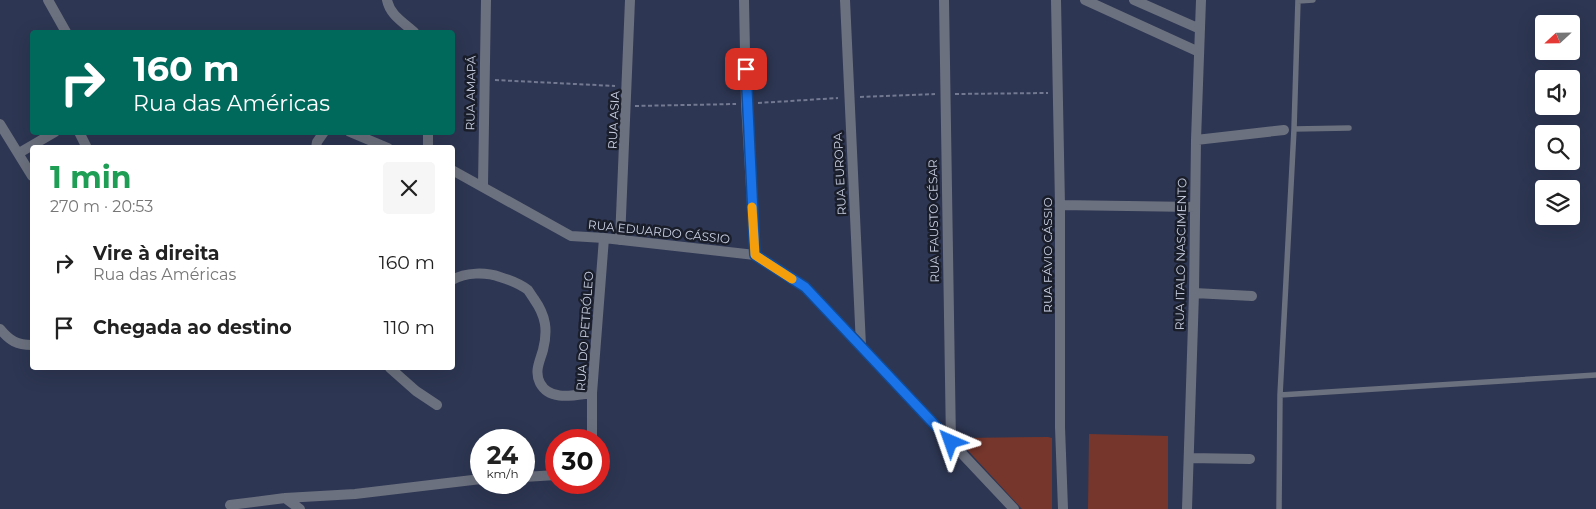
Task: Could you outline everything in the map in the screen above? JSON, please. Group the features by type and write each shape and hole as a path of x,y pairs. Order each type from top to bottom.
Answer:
{"street":[{"path":"48,0 65,30"},
{"path":"387,0 393,15 412,30"},
{"name":"RUA AMAPÁ","path":"483,186 486,0"},
{"name":"RUA ASIA","path":"620,240 628,86 630,0"},
{"path":"744,0 746,104 755,255"},
{"name":"RUA EUROPA","path":"845,0 861,346"},
{"name":"RUA FAUSTO CÉSAR","path":"944,0 951,442"},
{"name":"RUA FÁVIO CÁSSIO","path":"1056,0 1060,205 1060,427 1063,509"},
{"path":"1085,0 1199,52"},
{"path":"1134,0 1200,29"},
{"name":"RUA ITALO NASCIMENTO","path":"1187,509 1201,0"},
{"path":"0,124 30,173"},
{"path":"1196,140 1289,129"},
{"path":"34,145 50,135"},
{"path":"357,135 381,145"},
{"path":"19,154 30,147"},
{"name":"RUA EDUARDO CÁSSIO","path":"455,172 571,236 755,255 805,287 1014,509"},
{"path":"1060,205 1195,207"},
{"name":"RUA DO PETRÓLEO","path":"592,429 592,393 604,238"},
{"path":"455,279 474,273 491,274 513,281 529,291 542,311 546,323 537,374 540,384 548,391 561,396 592,393"},
{"path":"1194,293 1252,296"},
{"path":"0,330 10,341 22,345 30,345"},
{"path":"392,370 416,391 437,405"},
{"path":"1189,458 1250,459"},
{"path":"230,505 285,498 355,494 470,480"},
{"path":"285,498 300,509"}],"lane":[{"path":"1278,509 1289,129 1298,1 1313,0"},
{"path":"1289,129 1349,128"},
{"path":"1280,396 1596,375"}],"path":[{"path":"484,80 628,86"}],"shaded area":[{"path":"1089,434 1168,436 1168,509 1088,509"},
{"path":"962,438 1052,438 1052,509 1022,509 962,444"}],"slow traffic":[{"path":"752,207 755,255 792,279"}],"route":[{"path":"746,69 746,104 755,255 805,287 951,442"}]}
